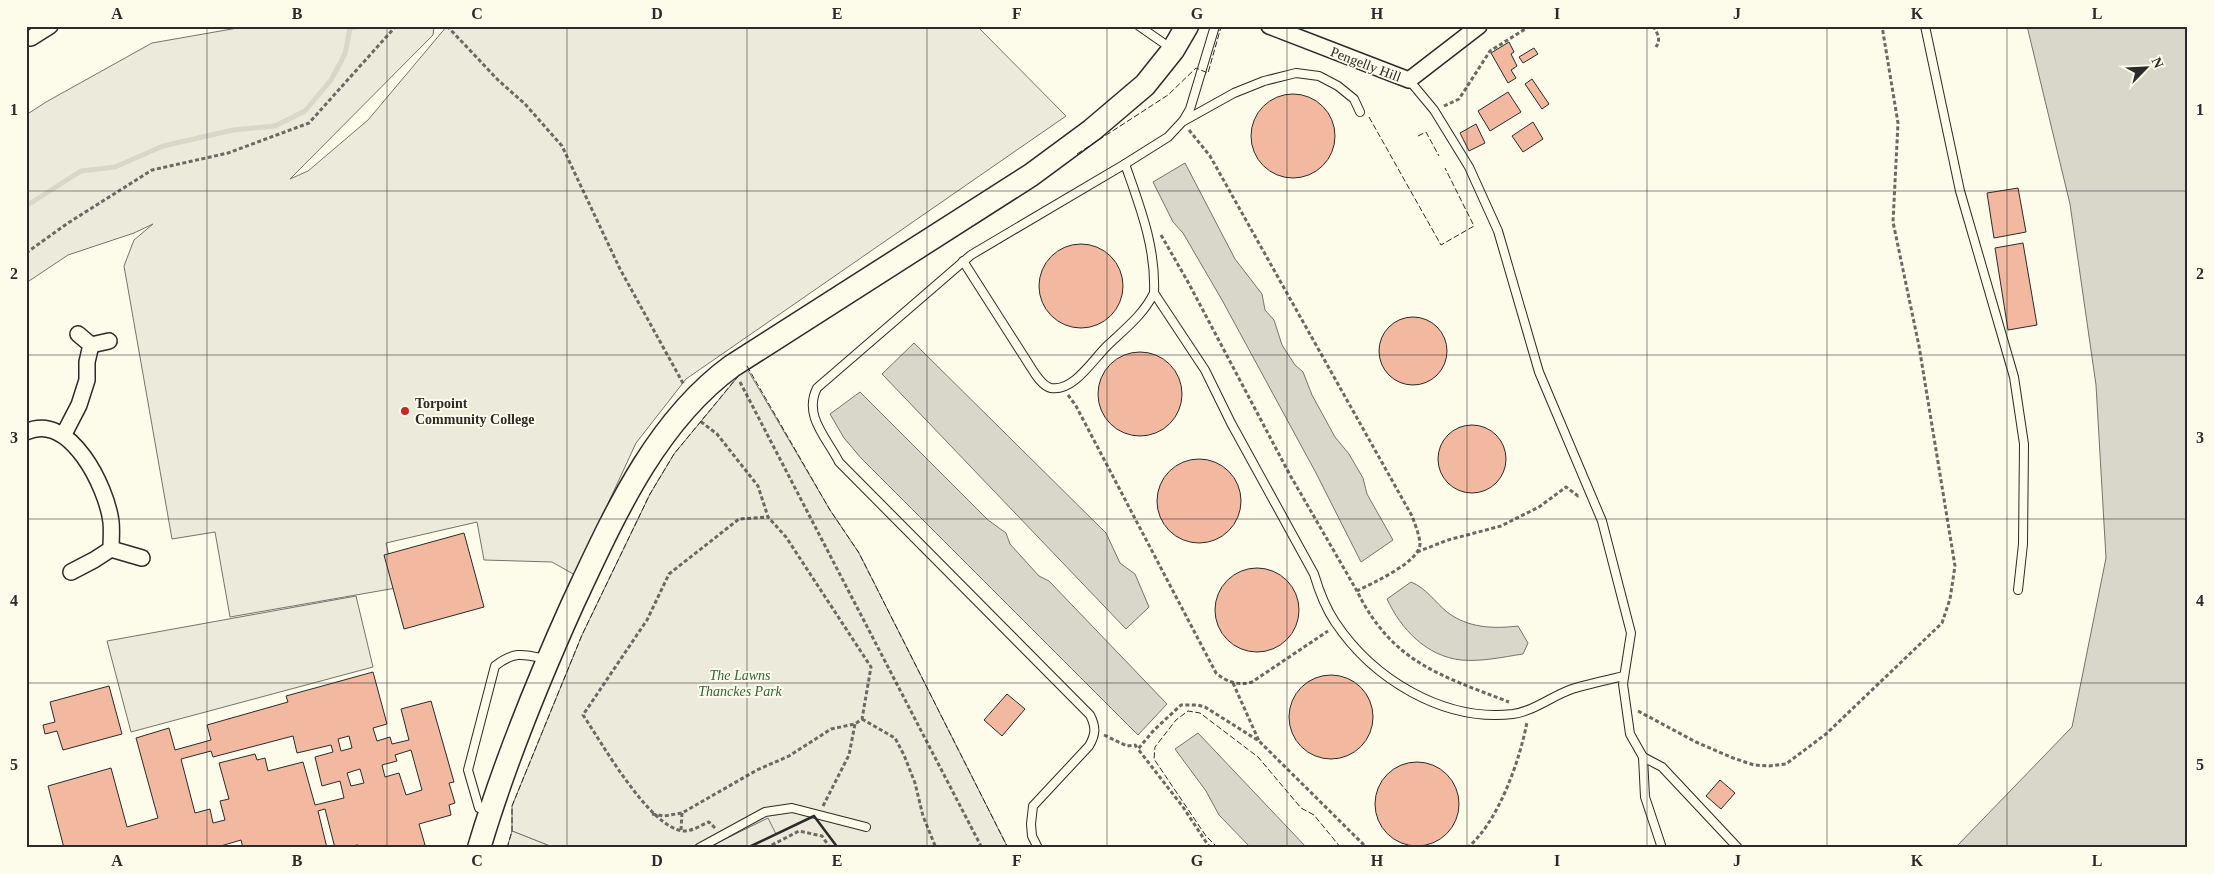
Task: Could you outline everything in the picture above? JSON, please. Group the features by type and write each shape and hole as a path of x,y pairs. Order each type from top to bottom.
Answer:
{"main road":[{"path":"479,848 490,812 548,660 599,549 638,474 662,438 689,404 715,379 732,366 1031,175 1092,130 1145,85 1173,50 1187,26"}],"street":[{"path":"26,38 31,38 50,26"},
{"name":"Pengelly Hill","path":"1269,26 1409,80 1479,26"},
{"path":"78,334 91,345"},
{"path":"91,345 109,341"},
{"path":"64,434 79,405 87,380 87,362 91,345"},
{"path":"26,432 31,429 64,434 78,449 92,469 103,494 111,521 111,549"},
{"path":"71,572 111,549 142,558"}],"lane":[{"path":"1139,26 1173,50"},
{"path":"1038,848 1031,830 1033,806 1089,746 1095,736 1095,725 1090,715 839,462 818,428 812,411 813,397 817,388 971,255 1168,137 1182,122 1190,109 1215,26"},
{"path":"1925,26 1960,191 2014,377 2024,444 2023,544 2018,590"},
{"path":"1182,122 1234,93 1264,81 1296,73 1319,76 1338,86 1354,99 1360,112"},
{"path":"1409,80 1434,110 1469,167 1498,231 1539,372 1602,521 1631,633 1623,684 1630,734 1643,757 1645,797 1662,848"},
{"path":"1125,164 1153,252 1154,293 1205,370 1231,423 1314,574 1322,598 1336,624 1362,656 1421,698 1479,715 1514,714 1529,710 1571,690 1624,676"},
{"path":"963,261 1042,383 1053,389 1062,387 1082,375 1108,345 1137,319 1154,293"},
{"path":"490,812 479,808 468,770 495,666 507,657 521,654 548,660"},
{"path":"1643,757 1662,767 1738,848"},
{"path":"699,848 765,812 792,808 866,827"}],"path":[{"path":"26,252 68,222 152,170 228,153 309,123 396,26"},
{"path":"447,26 498,80 525,104 562,146 620,269 689,404 717,434 758,486 768,517 786,537 871,667 862,719 855,724 831,729 789,756 757,770 682,813 664,816 652,814"},
{"path":"1434,110 1459,100 1490,51 1530,26"},
{"path":"1653,26 1659,36 1659,43 1656,47"},
{"path":"1626,704 1696,742 1733,758 1754,765 1786,764 1826,734 1942,623 1946,615 1955,566 1919,346 1893,222 1898,123 1882,26"},
{"path":"1182,122 1210,156 1412,516 1420,544 1417,552 1411,560 1357,591"},
{"path":"1144,220 1157,229 1188,282 1290,475 1357,591 1367,612 1378,627 1408,657 1430,670 1529,710 1515,767 1501,801 1467,848"},
{"path":"732,366 982,848"},
{"path":"1062,387 1076,406 1210,663 1223,679 1233,683 1243,684 1252,682 1336,624"},
{"path":"1417,552 1448,540 1501,526 1539,507 1566,488 1578,496 1590,493"},
{"path":"718,836 715,827 709,822 687,831 666,825 652,814 633,790 583,715 648,620 669,574 739,519 768,517"},
{"path":"1233,683 1259,741"},
{"path":"1138,749 1175,710 1186,704 1205,707 1259,741 1366,848"},
{"path":"862,719 894,738 904,755 915,783 923,816 936,848"},
{"path":"820,814 826,796 849,755 855,724"},
{"path":"1095,730 1127,746 1135,745 1183,808 1210,848"},
{"path":"681,830 682,813"},
{"path":"766,848 799,831 822,836 830,848"}],"green space":[{"path":"249,26 434,26 433,35 290,179 308,171 368,120 447,26 977,26 1066,116 686,379 636,443 575,575 552,562 484,560 477,522 386,543 396,588 230,617 215,532 172,539 124,266 134,240 153,224 134,233 68,255 26,283 26,115 152,43"},
{"name":"The Lawns Thanckes Park","path":"746,367 830,510 859,553 1008,848 555,848 512,831 512,806 582,635 650,494 674,454"},
{"path":"356,596 373,667 131,732 107,641"}],"shaded area":[{"path":"2027,26 2188,26 2188,848 1955,848 2072,727 2106,558 2096,385 2070,204"},
{"path":"1185,163 1235,259 1262,294 1265,310 1274,320 1282,345 1295,365 1303,372 1312,395 1335,437 1349,454 1363,478 1367,494 1393,540 1361,562 1316,473 1222,300 1183,233 1173,222 1153,182"},
{"path":"914,343 1106,533 1120,563 1135,574 1149,607 1126,629 882,374"},
{"path":"860,392 988,520 1006,533 1010,544 1039,576 1049,581 1167,704 1138,735 861,458 844,438 830,414"},
{"path":"1411,582 1426,591 1447,612 1463,621 1490,627 1518,626 1528,643 1523,654 1484,660 1461,660 1437,653 1426,647 1407,630 1387,599"},
{"path":"1198,733 1307,848 1251,848 1219,815 1206,791 1175,749"},
{"path":"768,818 776,834 747,848 716,848 715,844"},
{"path":"512,831 555,848 507,848"}],"building":[{"path":"1509,42 1514,52 1511,54 1517,66 1511,70 1516,78 1508,83 1491,53"},
{"path":"1534,48 1538,54 1523,63 1519,57"},
{"path":"1532,79 1549,104 1542,109 1525,84"},
{"path":"1508,92 1521,112 1490,131 1478,111"},
{"path":"1293,94 1309,97 1323,106 1332,120 1335,136 1332,152 1323,166 1309,175 1293,178 1277,175 1263,166 1254,152 1251,136 1254,120 1263,106 1277,97"},
{"path":"1533,122 1543,139 1523,152 1512,136"},
{"path":"1476,124 1485,143 1469,151 1460,133"},
{"path":"2018,188 2026,232 1994,238 1987,193"},
{"path":"2023,243 2037,325 2008,330 1995,248"},
{"path":"1081,244 1097,247 1111,256 1120,270 1123,286 1120,302 1111,316 1097,325 1081,328 1065,325 1051,316 1042,302 1039,286 1042,270 1051,256 1065,247"},
{"path":"1413,317 1426,320 1437,327 1444,338 1447,351 1444,364 1437,375 1426,382 1413,385 1400,382 1389,375 1382,364 1379,351 1382,338 1389,327 1400,320"},
{"path":"1140,352 1156,355 1170,364 1179,378 1182,394 1179,410 1170,424 1156,433 1140,436 1124,433 1110,424 1101,410 1098,394 1101,378 1110,364 1124,355"},
{"path":"1472,425 1485,428 1496,435 1503,446 1506,459 1503,472 1496,483 1485,490 1472,493 1459,490 1448,483 1441,472 1438,459 1441,446 1448,435 1459,428"},
{"path":"1199,459 1215,462 1229,471 1238,485 1241,501 1238,517 1229,531 1215,540 1199,543 1183,540 1169,531 1160,517 1157,501 1160,485 1169,471 1183,462"},
{"path":"464,533 484,607 404,629 384,555"},
{"path":"1257,568 1273,571 1287,580 1296,594 1299,610 1296,626 1287,640 1273,649 1257,652 1241,649 1227,640 1218,626 1215,610 1218,594 1227,580 1241,571"},
{"path":"373,672 387,724 373,728 377,741 390,737 392,744 409,740 401,709 431,701 454,782 449,783 455,803 449,805 451,815 419,824 425,845 413,848 358,848 358,845 335,848 325,809 318,811 327,848 243,848 241,840 214,848 64,848 48,786 111,768 127,827 158,818 136,738 169,728 175,750 211,740 207,725 288,702 286,696","holes":["293,736 297,753 331,745 333,752 315,757 322,786 340,781 344,798 315,805 303,762 268,771 265,758 257,760 255,754 219,763 229,799 220,801 225,820 213,823 210,809 195,813 181,759 211,751 213,757","349,736 352,748 341,751 338,739","411,750 422,790 406,795 399,773 385,777 382,765 397,761 395,755","360,769 364,783 351,786 347,773"]},
{"path":"1331,675 1347,678 1361,687 1370,701 1373,717 1370,733 1361,747 1347,756 1331,759 1315,756 1301,747 1292,733 1289,717 1292,701 1301,687 1315,678"},
{"path":"109,686 122,734 63,750 57,731 45,734 43,725 55,722 50,702"},
{"path":"1007,694 1025,709 1002,736 984,720"},
{"path":"1417,762 1433,765 1447,774 1456,788 1459,804 1456,820 1447,834 1433,843 1417,846 1401,843 1387,834 1378,820 1375,804 1378,788 1387,774 1401,765"},
{"path":"1720,780 1735,793 1721,809 1706,796"}],"waterway":[{"path":"26,206 81,171 115,167 163,146 233,130 275,126 305,111 331,80 345,54 350,28 362,26"}],"fence":[{"path":"1077,154 1168,95 1196,68 1208,73 1221,27"},
{"path":"1369,117 1441,245 1474,226 1445,168"},
{"path":"1418,136 1426,132 1439,156"},
{"path":"747,366 830,510 859,553 1008,848"},
{"path":"507,848 512,831 512,806 582,635 650,494 674,454 739,375"},
{"path":"1218,848 1206,836 1154,759 1155,747 1176,720 1188,711 1200,713 1258,757 1301,808 1314,815 1341,848"}],"wall":[{"path":"747,848 814,816 838,848"}],"place":[{"name":"Torpoint Community College","path":"405,411"}]}
